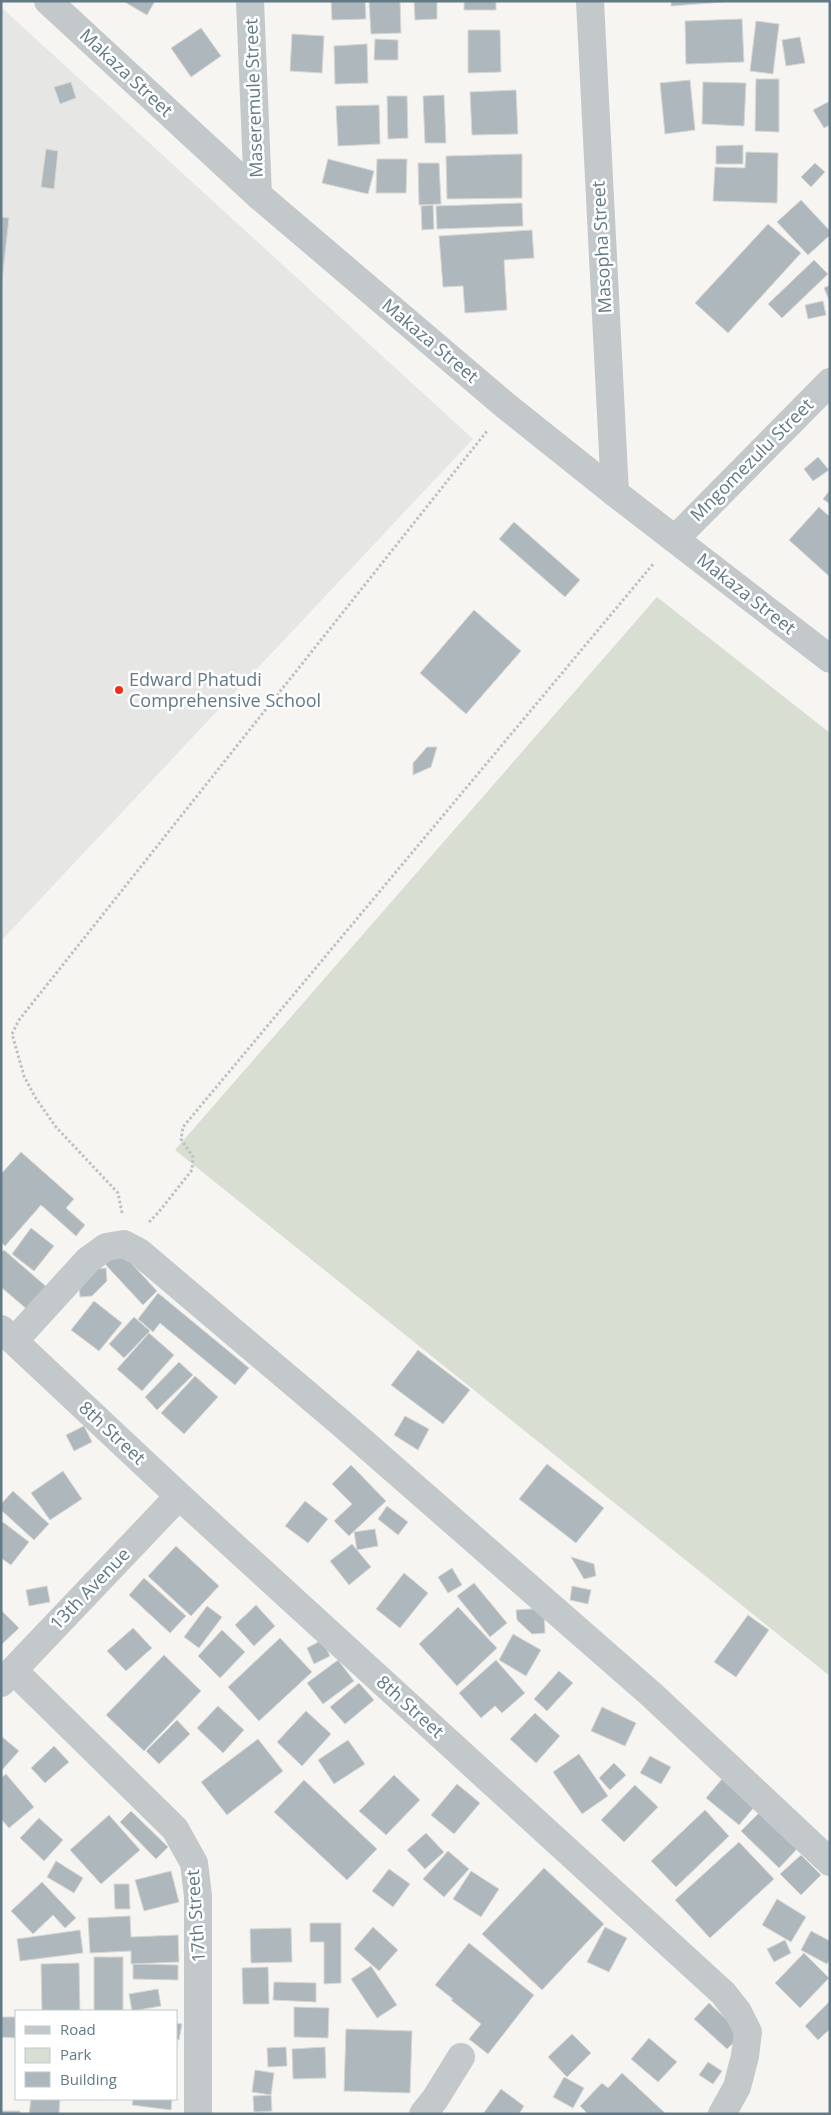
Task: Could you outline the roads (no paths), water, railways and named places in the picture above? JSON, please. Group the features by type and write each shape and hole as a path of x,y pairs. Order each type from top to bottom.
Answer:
{"street":[{"name":"Makaza Street","path":"48,1 258,195 506,406 615,494 675,538 830,659"},
{"name":"Maseremule Street","path":"250,1 258,195"},
{"name":"Masopha Street","path":"590,1 615,494"},
{"name":"Mngomezulu Street","path":"675,538 830,382"},
{"path":"8,1335 88,1260 106,1247 124,1244 139,1252 548,1603 659,1701 830,1862"},
{"name":"8th Street","path":"8,1335 179,1496 723,1993 738,2012 748,2032 745,2056 737,2087 722,2114"},
{"name":"13th Avenue","path":"7,1676 179,1496"},
{"name":"17th Street","path":"7,1676 175,1829 194,1863 198,1896 198,2114"},
{"path":"423,2114 435,2099 461,2057"}],"place":[{"name":"Edward Phatudi Comprehensive School","path":"119,690"}]}
